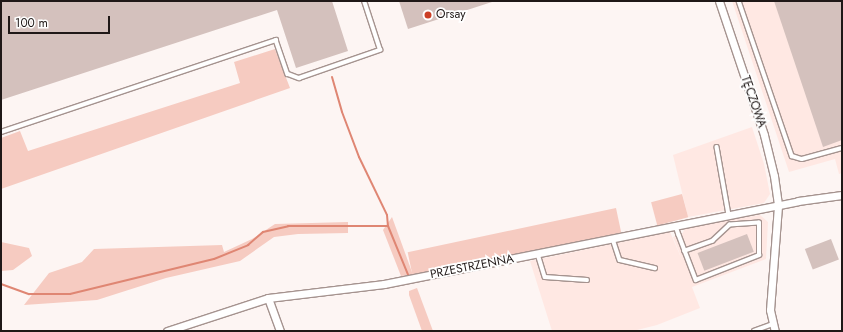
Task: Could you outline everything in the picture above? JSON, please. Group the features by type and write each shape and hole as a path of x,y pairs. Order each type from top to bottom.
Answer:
{"street":[{"name":"TĘCZOWA","path":"719,1 771,159 778,206 770,310 774,327"},
{"name":"PRZESTRZENNA","path":"167,331 268,298 384,284 778,206 842,195"},
{"path":"268,298 280,331"}],"lane":[{"path":"1,132 276,40 288,74 299,78 380,50 364,1"},
{"path":"739,1 792,156 802,159 842,148"},
{"path":"717,147 729,216"},
{"path":"676,226 685,252 696,280 759,255 759,223 730,224 713,241 685,252"},
{"path":"613,239 620,260 655,268"},
{"path":"538,254 545,277 588,280"},
{"path":"754,331 774,327"}],"shaded area":[{"path":"732,1 842,1 842,173 839,174 835,159 789,172"},
{"path":"275,49 290,88 1,189 1,138 20,131 28,151 240,83 234,62"},
{"path":"752,127 764,164 770,194 764,203 688,217 673,155"},
{"path":"682,194 688,217 657,225 651,202"},
{"path":"616,208 621,232 413,277 408,252"},
{"path":"760,215 768,222 766,259 692,287 700,308 657,325 633,331 552,331 530,261 670,232 683,262 673,237 682,234 686,227"},
{"path":"392,217 413,275 401,276 383,230"},
{"path":"348,222 348,233 298,234 274,237 240,261 166,278 97,300 24,305 49,273 82,262 94,249 222,245 224,252 252,239 275,224"},
{"path":"1,242 29,248 32,256 13,270 1,271"},
{"path":"417,288 433,331 422,331 409,295 409,291"}],"building":[{"path":"1,1 332,1 348,51 296,68 277,10 1,100"},
{"name":"Orsay","path":"399,1 491,1 492,2 408,29"},
{"path":"774,1 842,1 842,140 823,147"},
{"path":"747,234 754,252 704,271 698,253"},
{"path":"831,239 839,260 813,270 805,249"}],"waterway":[{"path":"332,77 342,112 359,157 387,215 388,226"},
{"path":"1,284 29,294 70,294 214,259 248,245 263,232 288,226 388,226 409,277"}],"place":[{"name":"Orsay","path":"428,15"}]}
